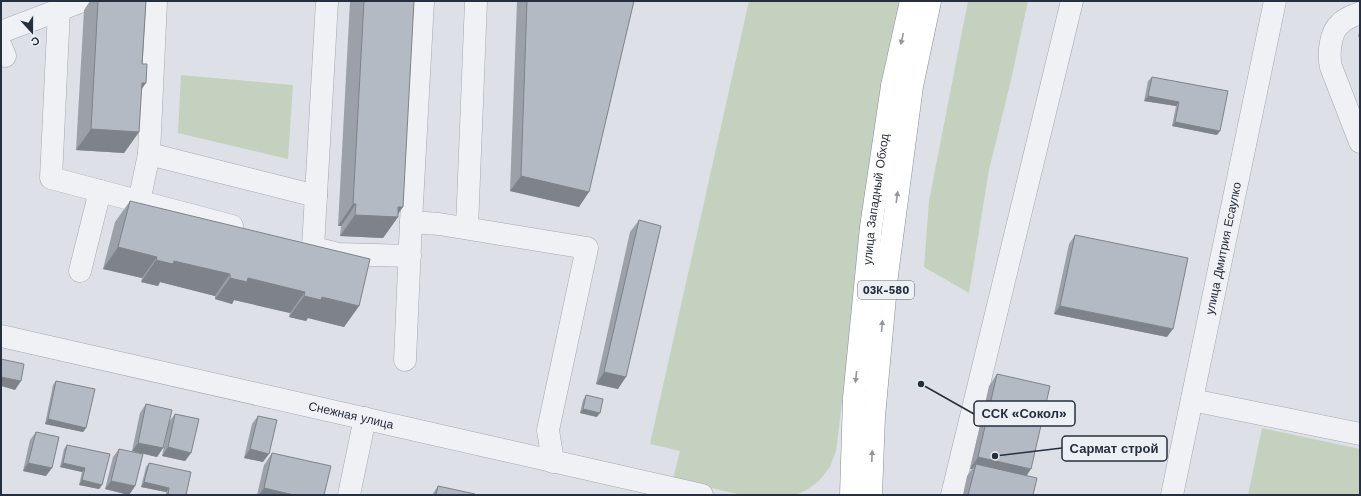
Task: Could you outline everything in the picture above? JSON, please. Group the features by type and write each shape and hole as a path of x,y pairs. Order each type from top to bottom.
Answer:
{"highway":[{"name":"улица Западный Обход","path":"851,495 854,398 871,227 892,86 911,1"},
{"name":"улица Западный Обход","path":"871,495 874,416 887,275 912,86 930,1"}],"street":[{"path":"1,32 82,1"},
{"path":"139,202 149,154 156,1"},
{"path":"313,248 327,1"},
{"path":"405,360 423,1"},
{"path":"467,228 476,1"},
{"path":"952,495 1072,1"},
{"name":"улица Дмитрия Есаулко","path":"1172,495 1275,1"},
{"path":"59,10 51,178 252,232"},
{"path":"1360,13 1347,18 1339,24 1334,31 1329,58 1331,67 1360,142"},
{"path":"149,154 316,196"},
{"path":"80,271 100,191"},
{"path":"411,222 467,228 587,248 548,430 553,462"},
{"path":"290,242 338,254 410,256"},
{"name":"Снежная улица","path":"1,336 702,495"},
{"path":"1192,400 1360,434"},
{"path":"349,495 365,418"}],"green space":[{"path":"749,1 902,1 846,371 836,451 830,467 819,481 796,495 742,495 673,479 680,451 650,444"},
{"path":"968,1 1028,1 989,170 969,293 924,267 929,201"},
{"path":"181,75 293,85 288,159 178,133"},
{"path":"1262,428 1360,449 1360,495 1248,495"}],"building":[{"path":"98,1 146,1 142,64 147,64 146,83 142,83 139,132 91,129"},
{"path":"364,1 414,1 403,207 398,207 398,217 355,215 356,204 353,204"},
{"path":"527,1 634,1 589,192 521,176"},
{"path":"1152,77 1228,91 1220,131 1175,122 1179,102 1148,96"},
{"path":"130,201 370,259 359,306 322,297 321,300 304,296 305,292 248,278 247,282 230,278 230,274 174,261 173,264 156,260 157,257 118,247"},
{"path":"639,220 661,226 626,377 604,372"},
{"path":"1075,235 1188,258 1173,329 1060,306"},
{"path":"1,359 24,364 21,381 1,377"},
{"path":"997,374 1050,386 1031,469 978,457"},
{"path":"56,381 95,389 86,428 48,419"},
{"path":"586,395 603,399 600,413 583,409"},
{"path":"146,404 172,410 163,448 138,443"},
{"path":"175,414 199,419 191,453 168,447"},
{"path":"258,416 277,420 269,454 250,449"},
{"path":"36,432 59,437 52,468 28,463"},
{"path":"67,445 110,454 102,485 82,480 85,468 63,463"},
{"path":"119,449 143,454 135,486 111,481"},
{"path":"272,453 331,466 324,495 294,495 264,488"},
{"path":"149,463 191,472 186,495 168,495 169,488 144,482"},
{"path":"976,464 1037,478 1033,495 968,495"},
{"path":"438,486 475,494 436,495"}],"place":[{"name":"ССК «Сокол»","path":"921,384"},
{"name":"Сармат строй","path":"995,456"}]}
